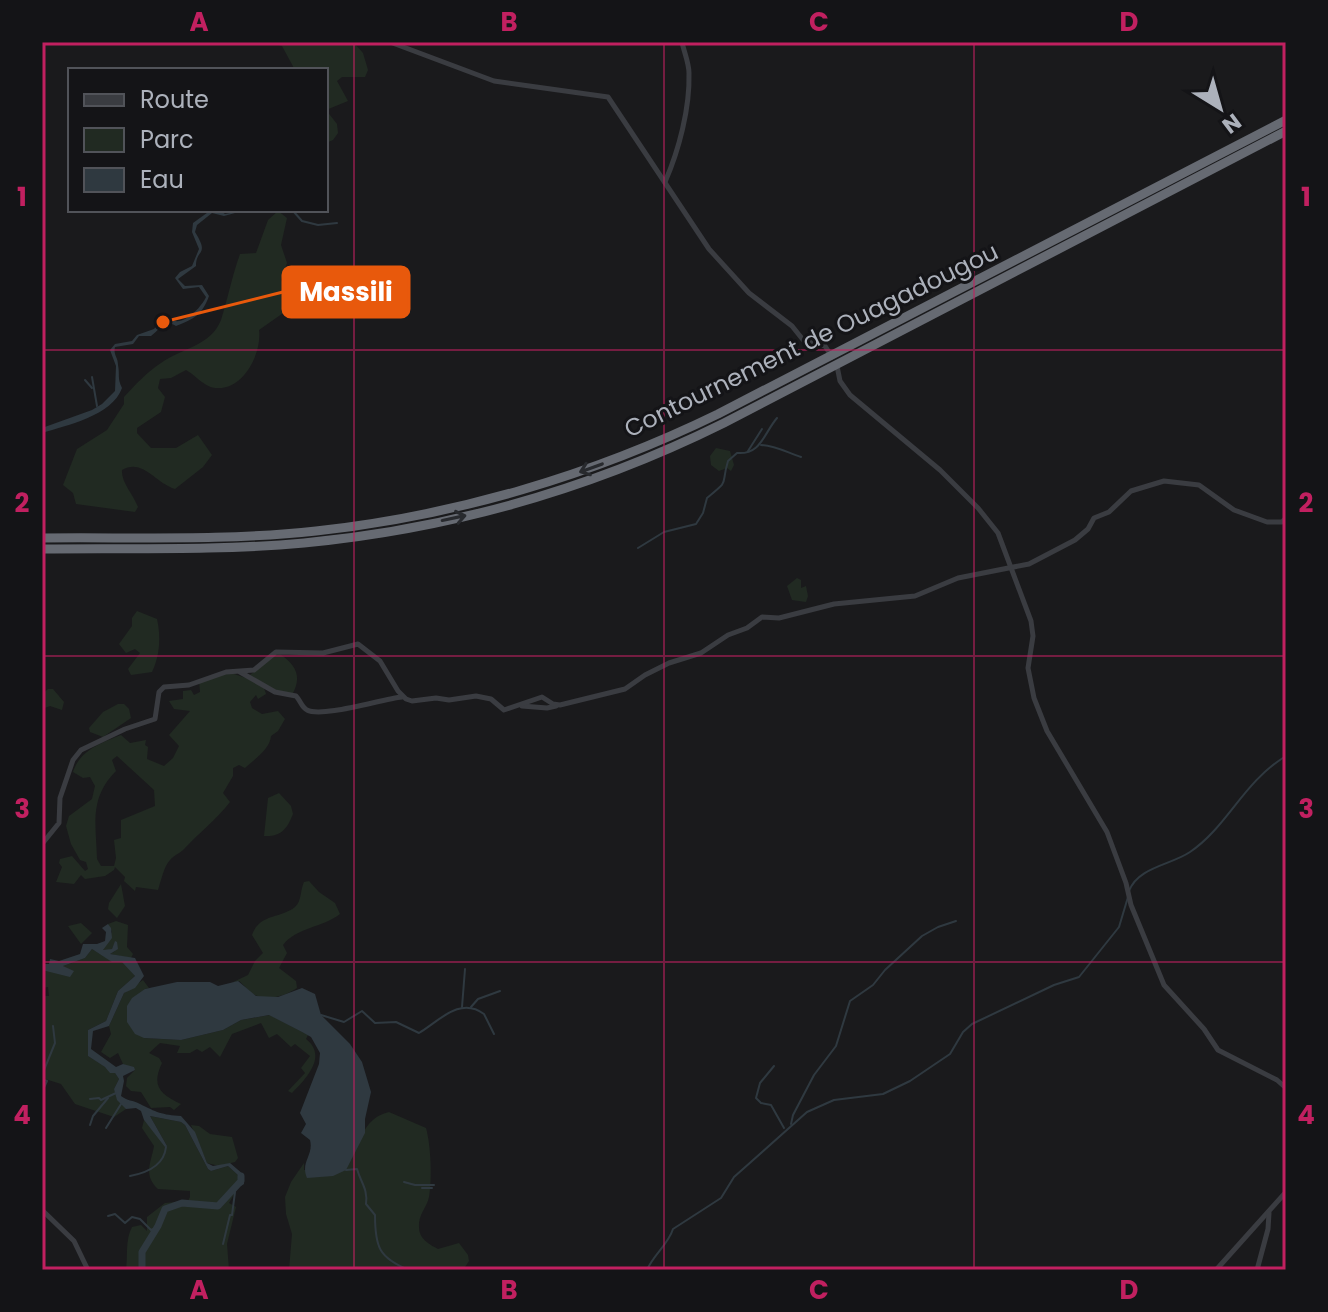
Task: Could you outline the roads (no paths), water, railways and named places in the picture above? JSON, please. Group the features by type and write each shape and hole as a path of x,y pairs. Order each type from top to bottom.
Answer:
{"highway":[{"name":"Contournement de Ouagadougou","path":"42,549 249,547 302,543 394,530 529,500 690,440 1286,120"},
{"name":"Contournement de Ouagadougou","path":"42,538 173,538 301,533 457,507 541,485 636,451 834,360 1286,131"}],"street":[{"path":"390,42 494,81 608,97 709,249 749,293 792,326 804,341 825,346 834,360 840,381 850,395 940,470 978,508 998,533 1031,621 1033,636 1028,668 1034,698 1047,731 1107,832 1135,916 1164,985 1204,1029 1218,1050 1277,1080 1286,1088"},
{"path":"665,183 677,153 689,72 682,42"},
{"path":"520,706 547,708 625,689 669,663 701,653 762,617 773,619 834,604 915,596 958,578 1029,564 1075,540 1088,529 1094,518 1109,512 1131,491 1164,481 1199,485 1222,503 1267,522 1282,522 1286,518"},
{"path":"42,844 59,823 64,786 73,760 81,750 134,725 155,719 159,692 164,687 189,685 214,674 254,670 276,652 323,653 358,644 380,661 402,697"},
{"path":"239,672 275,692 296,696 303,708 311,712 340,710 402,697 412,701 476,696 491,699 504,710 539,697 560,705"},
{"path":"1216,1270 1286,1192"},
{"path":"42,1210 74,1241 88,1270"},
{"path":"1257,1270 1269,1213"}],"water":[{"path":"208,212 239,212 224,216 212,213 197,225 195,232 202,249 196,266 178,279 185,286 202,285 209,296 200,312 176,326 165,324 151,336 139,336 133,344 115,347 122,388 117,398 88,418 42,433 42,428 92,410 115,391 116,366 110,350 115,344 132,341 137,335 154,329 163,318 180,321 201,305 206,297 199,287 183,289 175,278 192,266 199,249 192,232 193,223"},
{"path":"108,924 112,938 103,950 112,949 117,942 118,949 110,954 135,958 144,976 135,988 124,993 109,1026 93,1031 91,1049 116,1067 123,1064 134,1067 135,1070 123,1076 121,1096 159,1113 181,1116 195,1132 207,1163 213,1166 230,1163 244,1175 241,1186 239,1176 228,1166 211,1171 208,1169 185,1125 150,1116 165,1147 144,1120 141,1111 126,1109 117,1100 114,1089 119,1079 115,1073 110,1073 88,1056 88,1030 106,1021 118,991 135,976 122,962 112,962 92,949 85,958 63,966 74,971 70,977 42,970 42,964 49,964 50,959 59,961 80,954 83,944 105,941 106,932 102,928"},
{"path":"238,981 256,996 278,997 302,988 315,994 321,1015 350,1044 362,1062 371,1092 365,1133 346,1170 333,1176 307,1178 305,1172 311,1145 310,1140 301,1133 306,1124 300,1113 319,1064 320,1053 311,1037 269,1015 241,1020 223,1030 181,1040 144,1038 135,1034 127,1022 127,1006 145,989 177,982 210,982 218,986"}],"waterway":[{"path":"294,212 302,221 318,225 337,223"},
{"path":"92,377 97,406"},
{"path":"85,380 92,388"},
{"path":"638,548 664,532 696,524 707,498 724,482 728,461 737,453 757,447 777,418"},
{"path":"748,451 762,429"},
{"path":"761,445 801,457"},
{"path":"1129,891 1133,883 1147,872 1190,852 1203,841 1258,778 1286,756"},
{"path":"647,1270 673,1229 721,1198 734,1177 807,1112 834,1100 883,1094 910,1081 950,1054 963,1032 972,1024 1054,985 1079,977 1119,927 1128,897"},
{"path":"791,1124 814,1075 836,1046 850,1001 873,985 922,936 956,921"},
{"path":"462,1007 465,969"},
{"path":"471,1007 478,999 500,991"},
{"path":"321,1015 344,1022 362,1011 375,1023 396,1022 419,1033 450,1012 467,1008 484,1014 494,1034"},
{"path":"42,1075 55,1043 53,1026"},
{"path":"774,1066 760,1083 756,1098 761,1103 771,1105 784,1128"},
{"path":"42,1079 47,1081 42,1092"},
{"path":"90,1099 101,1100 116,1093"},
{"path":"90,1125 93,1116 108,1098"},
{"path":"106,1128 121,1104"},
{"path":"130,1176 148,1171 158,1164 166,1147"},
{"path":"346,1170 357,1169 365,1190 366,1204 375,1215 381,1250 391,1261 409,1270"},
{"path":"142,1270 142,1252 165,1209 182,1203 218,1206 241,1181 241,1176"},
{"path":"404,1182 434,1185"},
{"path":"223,1244 232,1215 233,1188"},
{"path":"422,1188 432,1188"},
{"path":"108,1216 115,1214 125,1223 132,1217 140,1219 151,1230 156,1228"}],"place":[{"name":"Massili","path":"163,322"}]}
